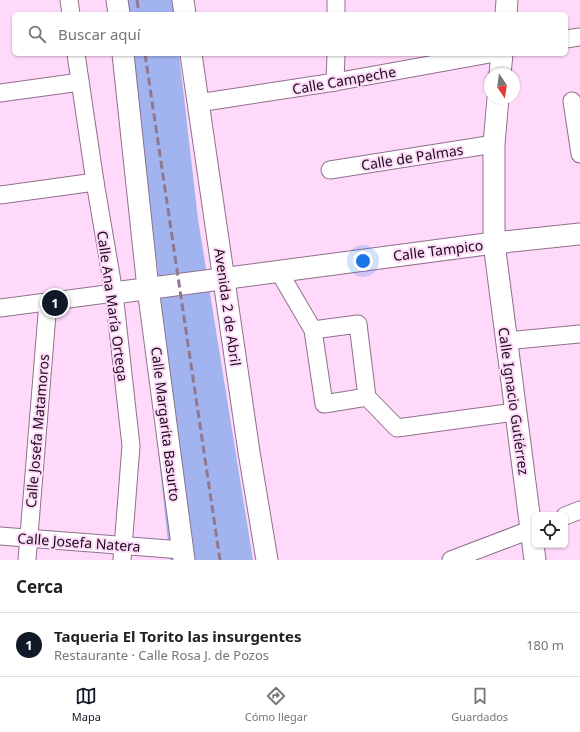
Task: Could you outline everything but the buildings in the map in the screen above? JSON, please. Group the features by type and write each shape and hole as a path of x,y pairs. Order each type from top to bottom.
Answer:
{"main road":[{"path":"117,0 118,12"},
{"path":"183,0 185,12"},
{"path":"506,12 507,0"},
{"name":"Calle Margarita Basurto","path":"123,56 148,288 183,555"},
{"name":"Avenida 2 de Abril","path":"191,56 225,277 249,452 267,560"},
{"path":"501,68 502,56"},
{"name":"Calle Ignacio Gutiérrez","path":"497,104 494,144 494,243 505,341 532,522"},
{"name":"Calle Tampico","path":"114,293 278,270 494,243 580,234"},
{"name":"Calle Ignacio Gutiérrez","path":"535,548 536,560"}],"street":[{"path":"69,0 71,12"},
{"path":"336,0 336,12"},
{"path":"568,39 580,37"},
{"name":"Calle Ana María Ortega","path":"76,56 94,182 114,293 131,446 122,553"},
{"path":"335,82 336,56"},
{"name":"Calle Campeche","path":"198,103 335,82 479,56"},
{"path":"0,93 80,82"},
{"path":"572,100 580,154"},
{"name":"Calle de Palmas","path":"330,170 494,144"},
{"path":"0,195 94,182"},
{"path":"278,270 313,330 324,404 367,397"},
{"path":"0,308 114,293"},
{"name":"Calle Josefa Matamoros","path":"27,560 48,302"},
{"path":"313,330 358,324 367,397 397,428 515,412"},
{"path":"505,341 580,334"},
{"path":"568,515 580,510"},
{"path":"451,560 532,529"},
{"name":"Calle Josefa Natera","path":"0,536 122,553 183,555"}],"shaded area":[{"path":"121,0 172,0 174,12 123,12"},
{"path":"128,56 179,56 198,219 253,560 170,560 142,302 158,271"}],"railway":[{"path":"137,0 139,12"},
{"path":"145,56 220,560"}],"place":[{"name":"Taqueria El Torito las insurgentes","path":"55,303"}]}
